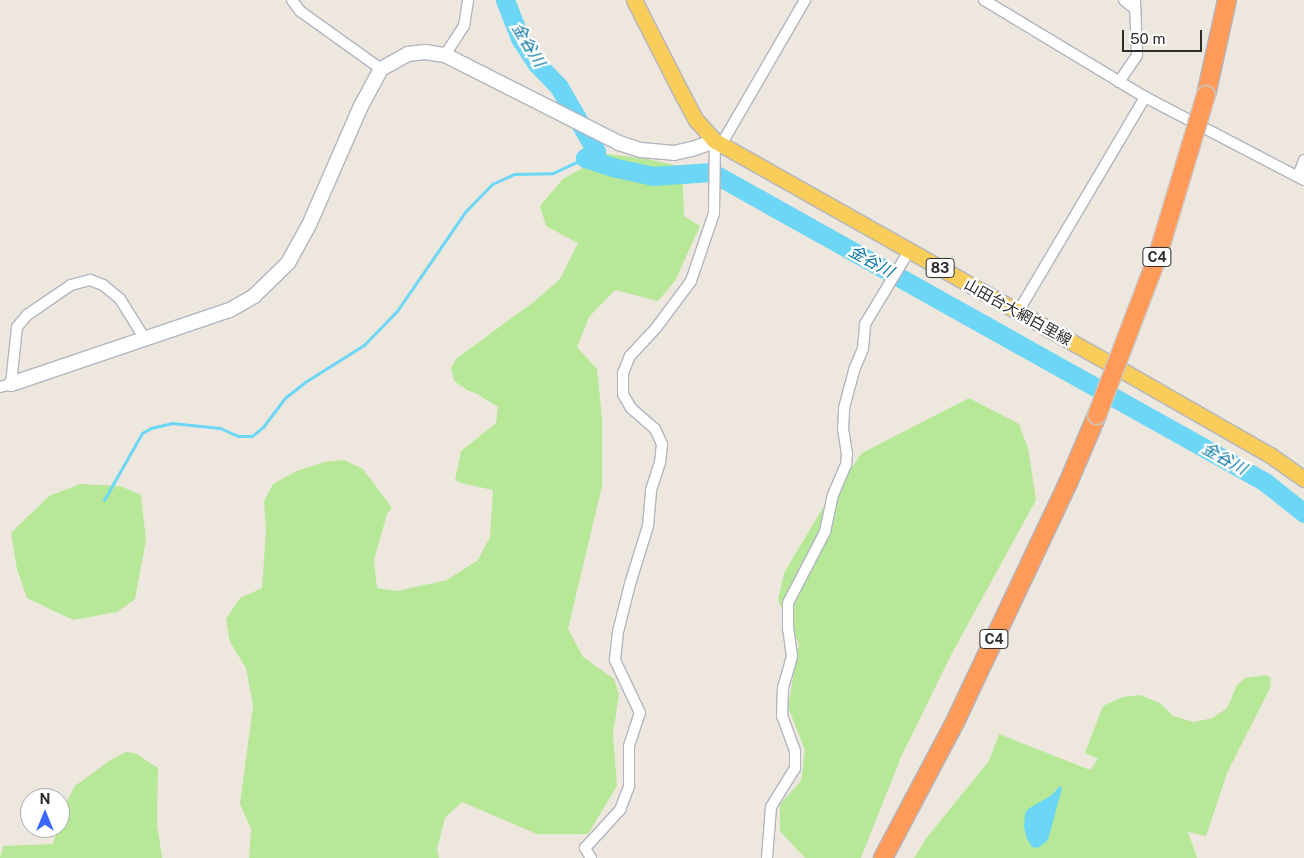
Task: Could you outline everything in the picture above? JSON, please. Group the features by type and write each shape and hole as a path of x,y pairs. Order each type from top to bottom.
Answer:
{"highway":[{"name":"C4","path":"883,858 964,702 1064,492 1097,415 1157,258 1206,94 1227,0"}],"main road":[{"name":"山田台大網白里線","path":"634,0 696,120 718,143 1270,455 1304,478"}],"street":[{"path":"292,0 300,11 381,69"},
{"path":"445,55 464,26 468,0"},
{"path":"591,858 584,848 620,810 629,786 629,746 640,713 615,660 618,632 648,526 651,490 660,463 662,444 655,428 631,408 623,394 623,372 630,356 656,328 691,281 714,213 718,143 806,0"},
{"path":"984,0 1145,97 1301,178 1304,160"},
{"path":"1119,82 1137,55 1135,4 1124,0"},
{"path":"145,339 120,298 103,285 90,280 71,285 27,315 17,327 6,386 145,339 230,310 254,296 288,263 309,224 361,106 381,69 408,54 425,52 445,55 619,144 642,150 674,153 718,143"},
{"path":"1018,312 1145,97"},
{"path":"767,858 771,807 795,768 795,751 782,716 783,688 792,656 788,629 788,603 825,532 833,495 846,465 847,454 843,430 844,408 854,370 863,349 865,324 909,251"}],"green space":[{"path":"607,154 648,159 682,167 684,216 700,226 675,281 658,301 615,290 589,317 577,347 597,369 602,418 602,486 568,629 583,657 614,679 619,694 613,734 617,786 588,834 537,834 462,802 445,818 437,848 439,858 249,858 251,829 240,804 253,706 246,668 230,642 226,619 240,598 262,588 266,531 264,501 273,484 297,471 324,462 344,460 363,469 392,508 387,514 374,560 377,588 397,591 447,580 478,560 490,537 493,490 455,480 461,451 496,423 498,407 454,381 451,368 456,359 535,301 560,279 578,243 546,226 540,206 563,179"},
{"path":"969,398 1019,424 1028,448 1036,500 951,655 901,757 861,858 805,858 780,831 780,804 801,781 805,750 788,707 799,644 778,600 784,573 824,506 862,453"},
{"path":"80,484 120,486 141,495 146,540 135,599 117,612 73,620 27,598 17,569 11,533 49,496"},
{"path":"1266,675 1271,678 1270,688 1227,773 1206,836 1188,832 1197,858 914,858 928,836 989,761 999,734 1090,770 1098,759 1085,753 1103,706 1123,697 1140,695 1160,703 1173,716 1194,722 1213,718 1227,708 1237,685 1245,678"},
{"path":"126,752 135,753 158,768 157,824 162,858 0,858 3,846 53,844 55,838 70,838 70,795 75,786 109,761"}],"water":[{"path":"1060,786 1062,788 1048,840 1038,848 1032,847 1027,839 1024,827 1025,814 1028,809 1052,795"}],"waterway":[{"name":"金谷川","path":"505,0 520,38 537,64 559,87 596,151 585,158"},
{"path":"104,500 142,433 151,428 172,423 220,428 238,436 252,436 263,427 286,397 305,382 364,345 397,311 465,212 492,184 514,174 553,173 585,158"},
{"name":"金谷川","path":"585,158 612,167 653,176 711,172 1265,482 1304,513"}]}
